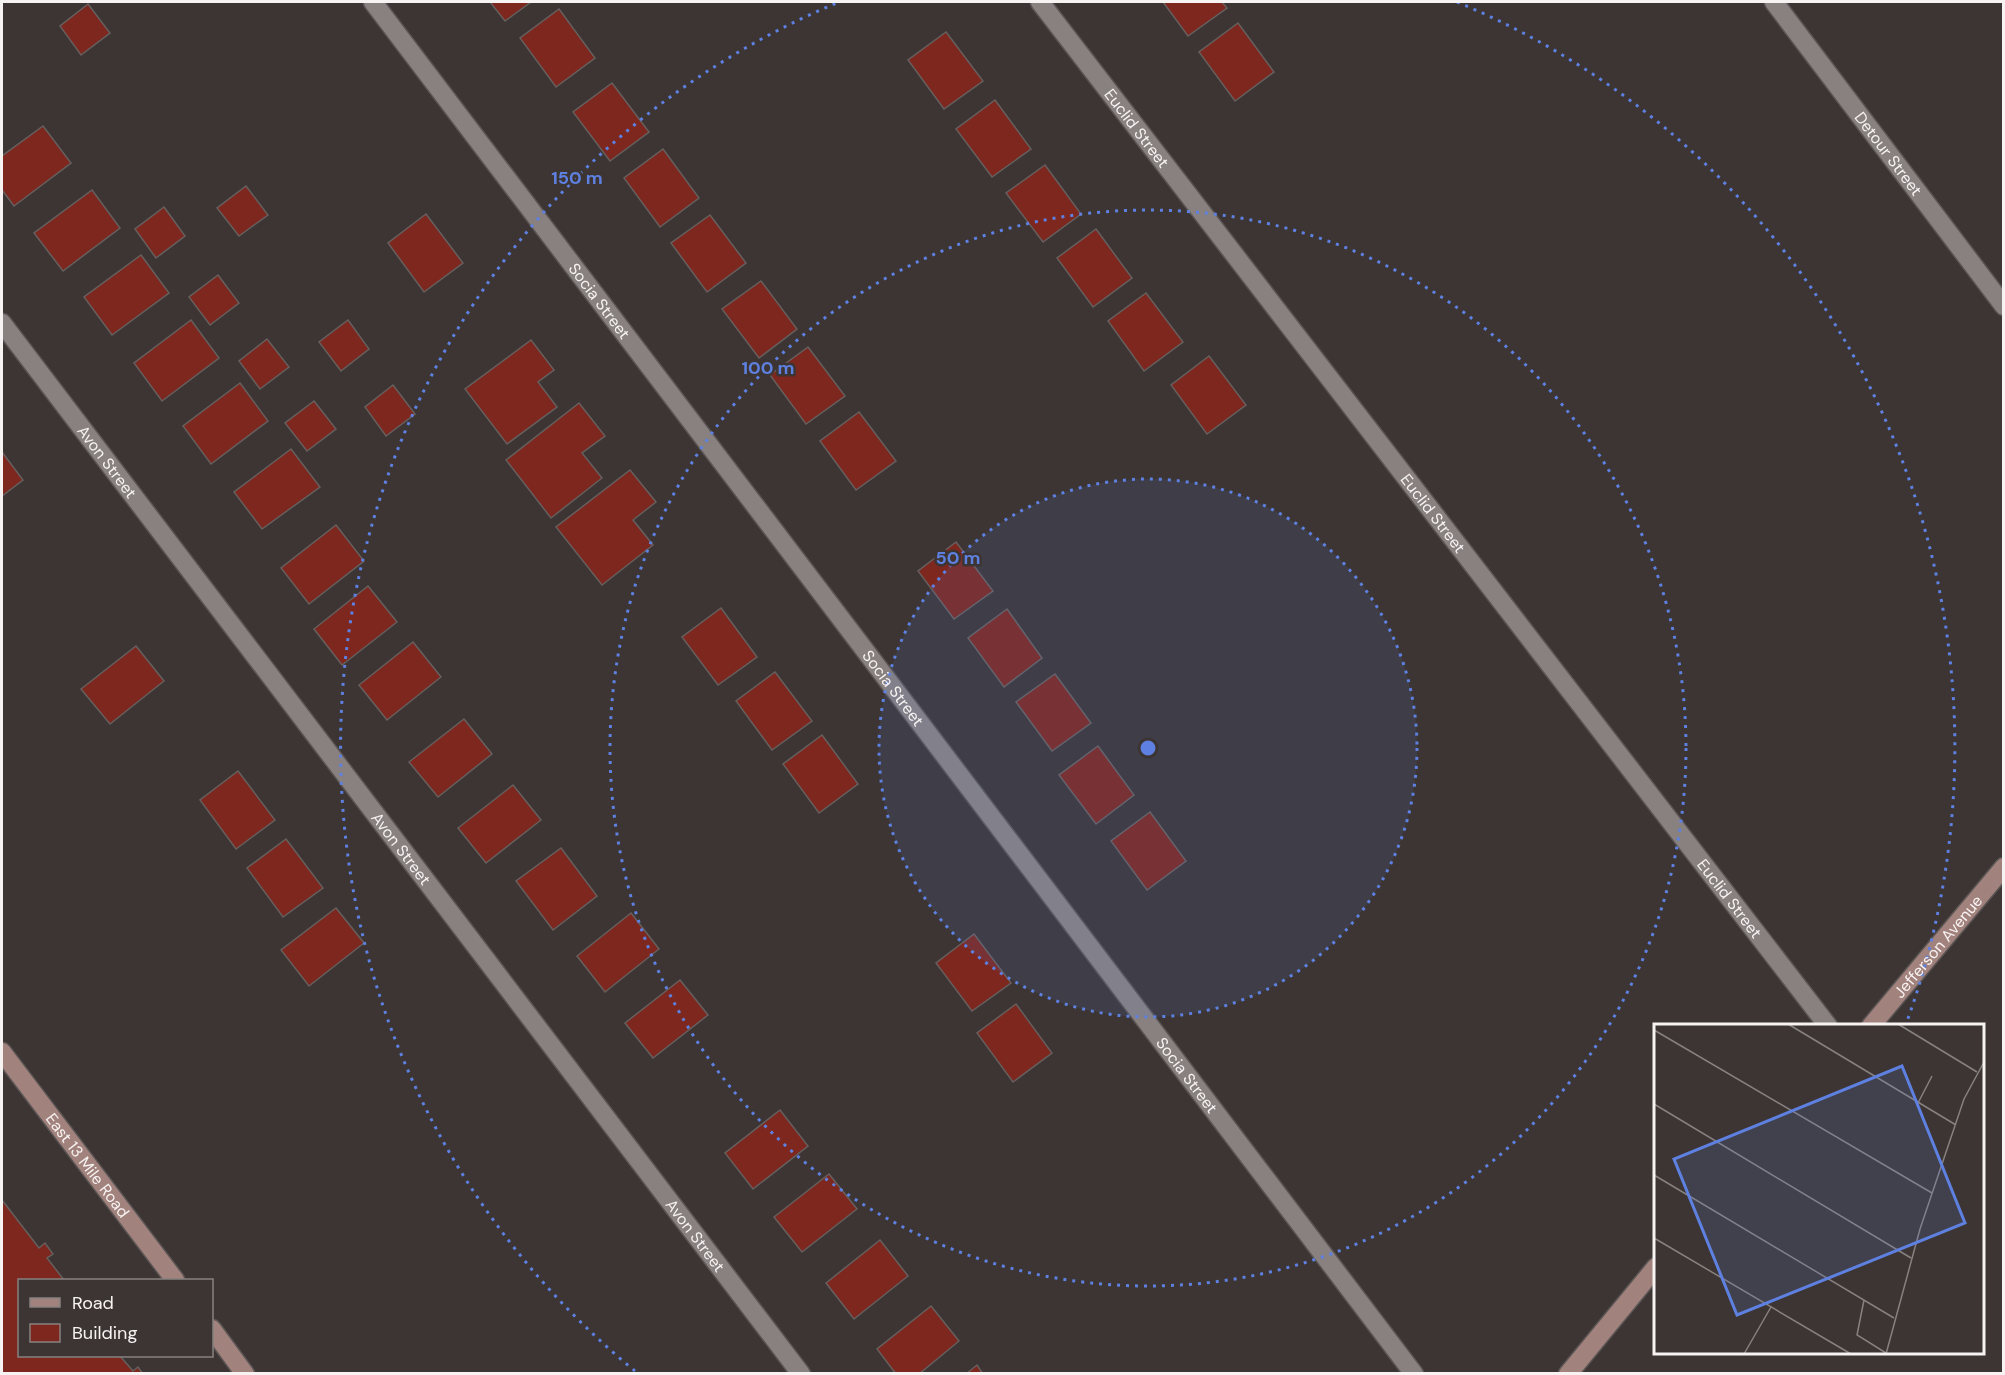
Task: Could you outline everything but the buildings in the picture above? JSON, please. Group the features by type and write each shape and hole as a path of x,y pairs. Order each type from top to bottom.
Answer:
{"main road":[{"name":"Jefferson Avenue","path":"1873,1024 2004,867"},
{"name":"East 13 Mile Road","path":"2,1052 173,1279"},
{"path":"1568,1374 1654,1269"},
{"path":"213,1330 245,1374"}],"street":[{"name":"Socia Street","path":"373,2 1414,1374"},
{"name":"Euclid Street","path":"1040,2 1826,1024"},
{"name":"Detour Street","path":"1774,2 2004,306"},
{"name":"Avon Street","path":"2,323 801,1374"}]}
